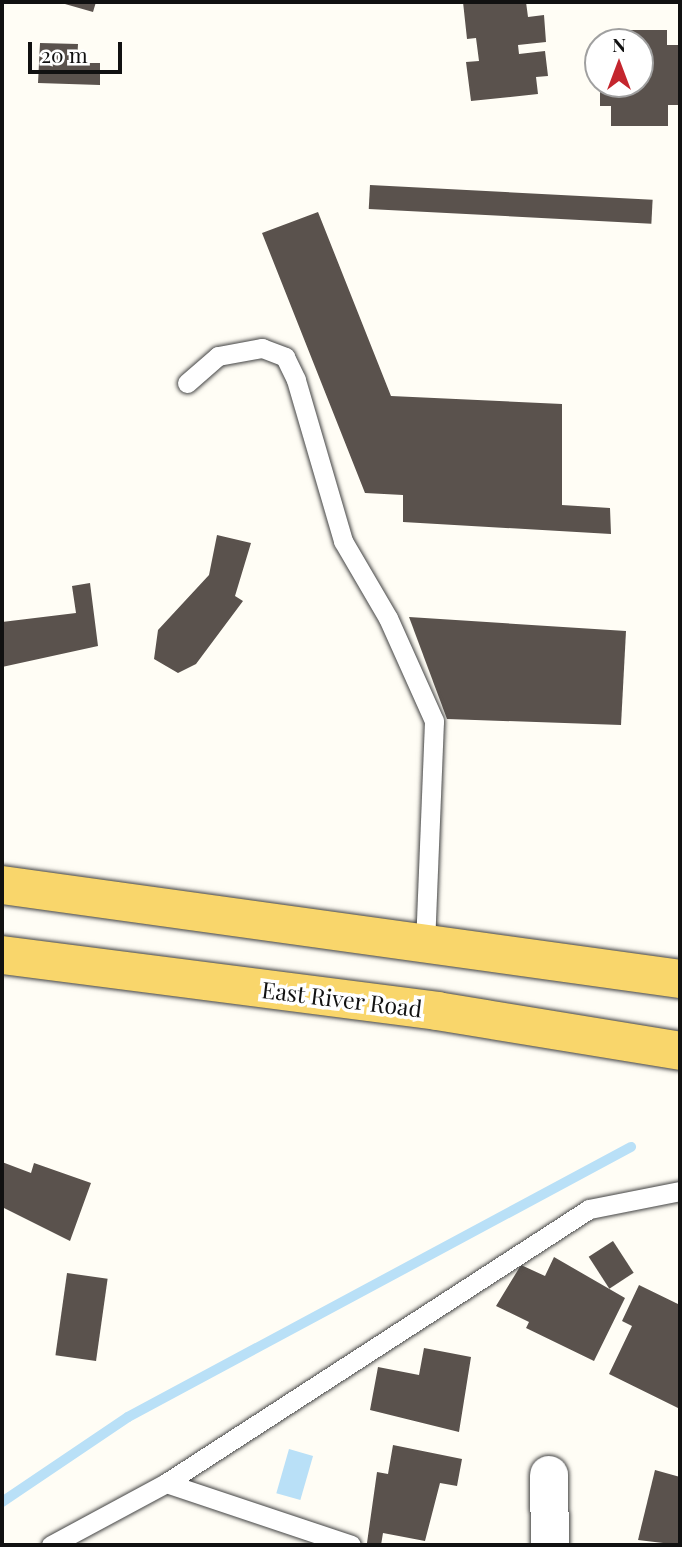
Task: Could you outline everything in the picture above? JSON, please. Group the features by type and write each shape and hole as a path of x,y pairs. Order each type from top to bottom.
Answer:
{"main road":[{"path":"2,885 425,941 680,979"},
{"name":"East River Road","path":"2,954 437,1011 680,1051"}],"street":[{"path":"549,1475 550,1545"}],"lane":[{"path":"187,383 218,356 262,348 285,357 296,380 343,541 388,618 434,721 425,941"},
{"path":"51,1545 166,1483 589,1209 680,1191"},
{"path":"166,1483 351,1545"}],"water":[{"path":"289,1449 313,1456 300,1500 276,1493"}],"building":[{"path":"58,2 96,2 93,12"},
{"path":"463,2 526,2 528,17 544,15 546,42 518,45 519,54 545,51 548,76 536,77 538,94 471,101 466,62 479,61 476,38 467,39"},
{"path":"654,30 667,30 667,45 678,45 679,105 668,105 668,126 611,126 611,106 600,106 600,98 654,98"},
{"path":"40,43 78,44 77,63 100,63 100,85 38,83"},
{"path":"370,185 653,200 651,224 369,209"},
{"path":"318,212 391,396 562,404 562,505 610,508 611,534 403,522 403,495 365,493 262,233"},
{"path":"217,535 251,543 235,596 243,601 196,664 178,673 154,659 158,630 209,575"},
{"path":"90,583 98,646 2,667 2,622 76,613 72,586"},
{"path":"409,617 626,631 621,725 447,719"},
{"path":"2,1162 31,1173 34,1163 91,1183 70,1241 2,1207"},
{"path":"613,1241 634,1273 609,1289 589,1257"},
{"path":"554,1257 625,1298 594,1361 526,1328 529,1322 496,1306 521,1265 545,1276"},
{"path":"67,1273 108,1279 96,1361 55,1355"},
{"path":"639,1285 680,1305 680,1409 609,1374 632,1326 622,1321"},
{"path":"424,1348 471,1357 459,1432 370,1410 378,1367 419,1375"},
{"path":"393,1445 462,1459 457,1486 440,1483 425,1541 383,1533 381,1545 367,1543 377,1472 388,1474"},
{"path":"655,1470 680,1477 680,1545 638,1540"}],"waterway":[{"path":"2,1502 128,1417 631,1147"}]}
